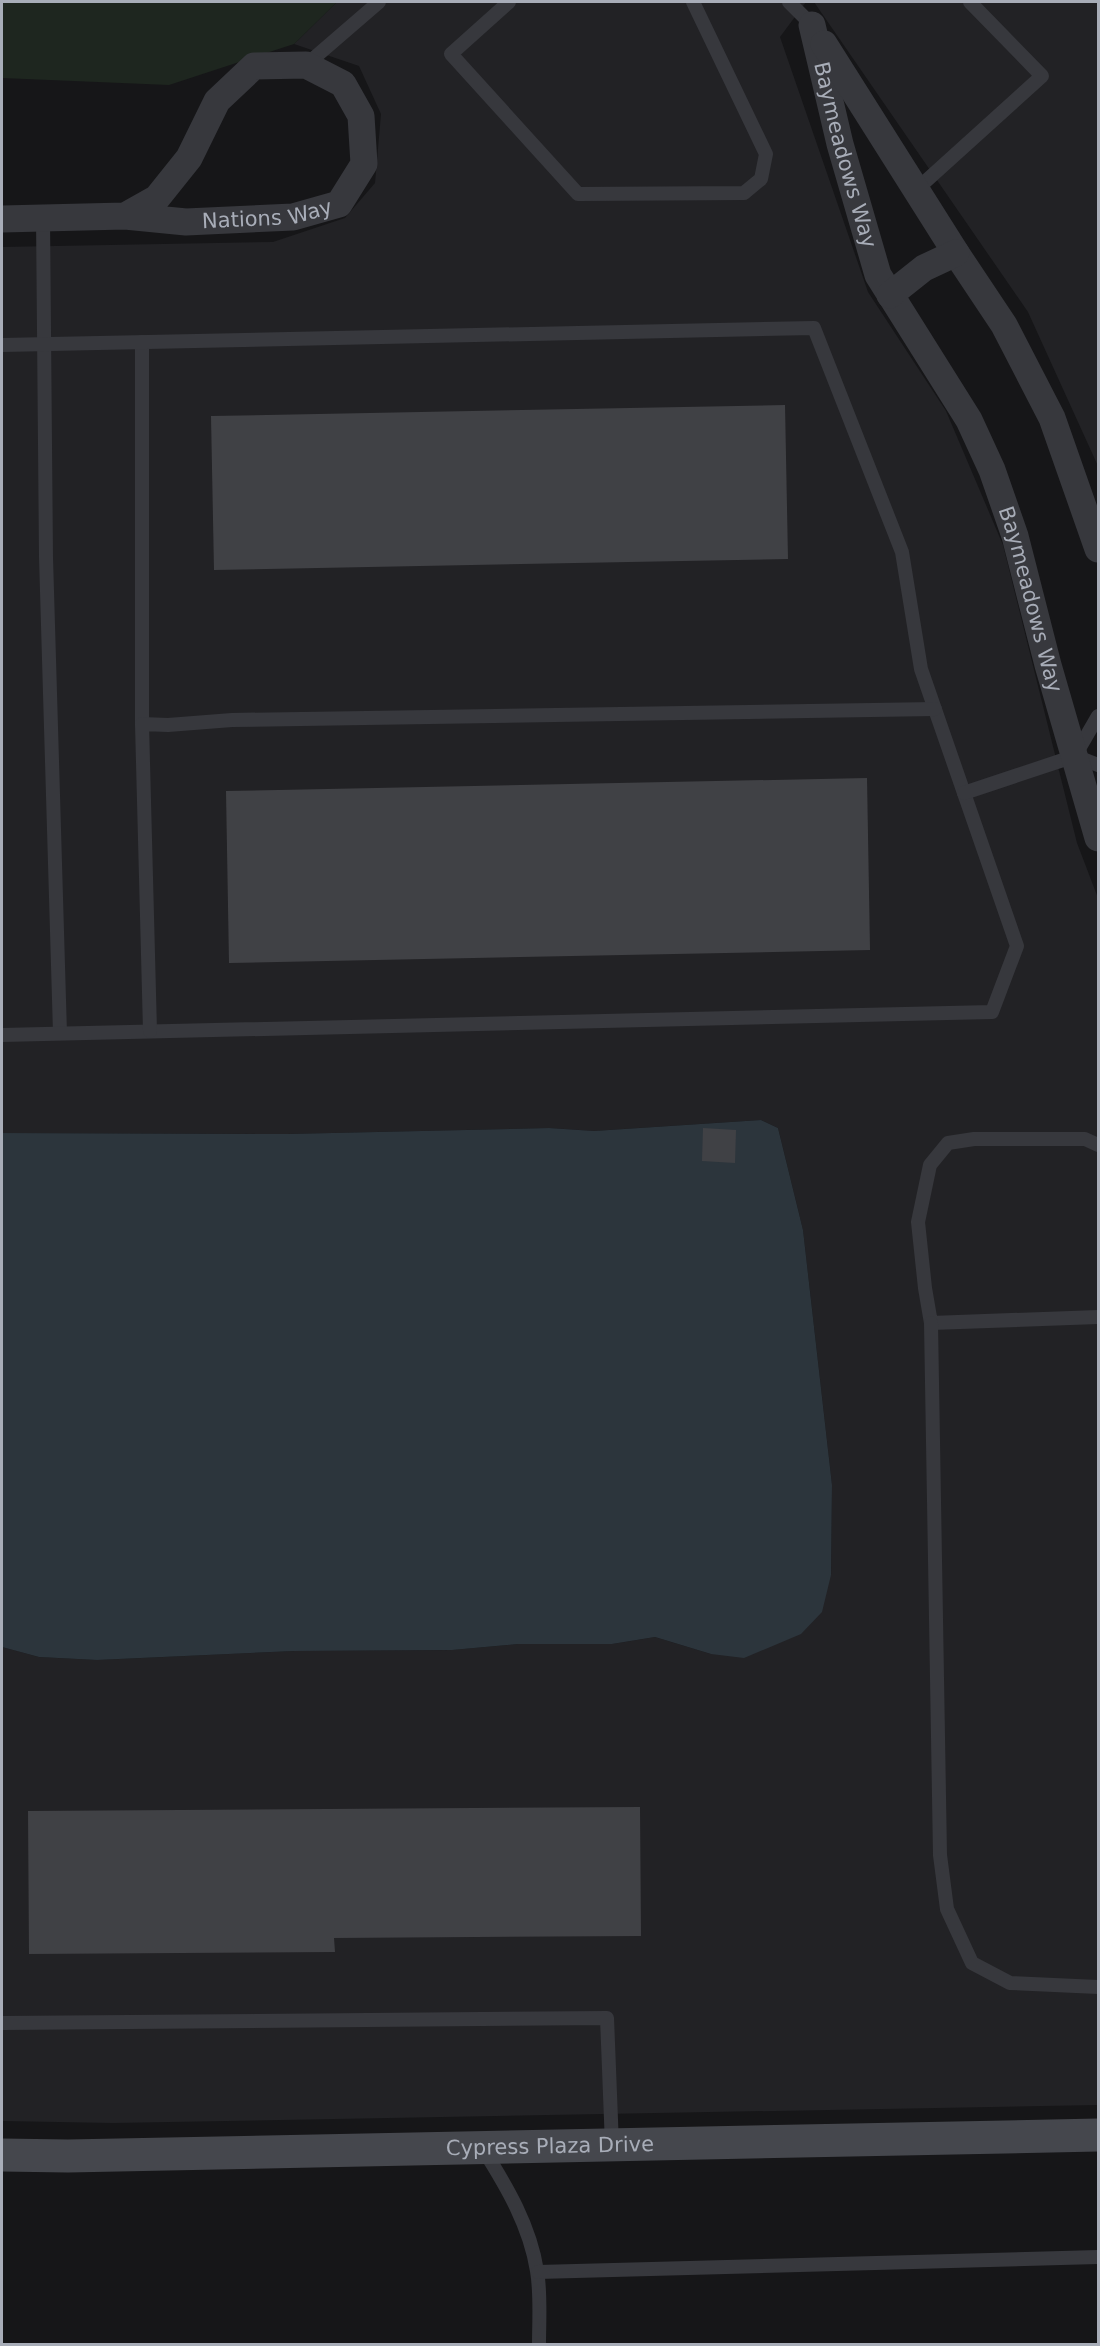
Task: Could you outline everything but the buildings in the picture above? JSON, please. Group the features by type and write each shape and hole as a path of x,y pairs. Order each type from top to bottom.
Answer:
{"street":[{"name":"Baymeadows Way","path":"812,25 956,253 1005,325 1052,418 1098,549"},
{"name":"Baymeadows Way","path":"812,25 840,144 878,276 969,420 992,470 1015,536 1048,665 1087,760 1098,838"},
{"name":"Nations Way","path":"2,219 125,216 186,222 293,217 339,204 364,164 361,116 343,84 306,65 254,66 217,101 189,158 157,198 125,216"},
{"path":"891,295 924,268 956,253"},
{"name":"Cypress Plaza Drive","path":"2,2155 80,2156 1098,2135"}],"lane":[{"path":"306,65 379,2"},
{"path":"509,2 451,54 578,194 744,193 761,179 766,154 693,2"},
{"path":"789,2 812,25"},
{"path":"916,190 1042,76 969,2"},
{"path":"43,218 46,569 60,1034"},
{"path":"2,345 814,328 902,552 921,669 1017,945 992,1012 2,1035"},
{"path":"142,342 142,724 150,1031"},
{"path":"142,724 256,719 935,709"},
{"path":"964,793 1087,760 1098,716"},
{"path":"1098,1145 1085,1139 974,1139 948,1143 930,1165 918,1222 931,1323 940,1855 947,1909 972,1963 1010,1983 1098,1986"},
{"path":"931,1323 1098,1317"},
{"path":"2,2023 607,2018 612,2145"},
{"path":"482,2147 510,2191 529,2238 538,2272 539,2344"},
{"path":"538,2272 1098,2257"}],"shaded area":[{"path":"2,2 337,2 294,44 169,85 2,78"},
{"path":"337,2 806,2 780,37 868,292 946,411 1003,545 1077,843 1098,898 1098,2105 113,2123 2,2121 2,1647 39,1657 97,1660 295,1651 452,1650 518,1644 612,1644 655,1637 711,1654 831,1575 832,1485 803,1230 778,1128 761,1120 594,1131 549,1128 288,1134 2,1133 2,247 273,242 345,218 375,183 381,114 359,66 294,44"},
{"path":"814,2 1098,2 1098,466 1028,312"},
{"path":"761,1120 778,1128 803,1230 832,1485 831,1575 822,1612 801,1634 744,1658 711,1654 655,1637 612,1644 518,1644 452,1650 295,1651 97,1660 39,1657 2,1647 2,1133 288,1134 549,1128 594,1131"}]}
